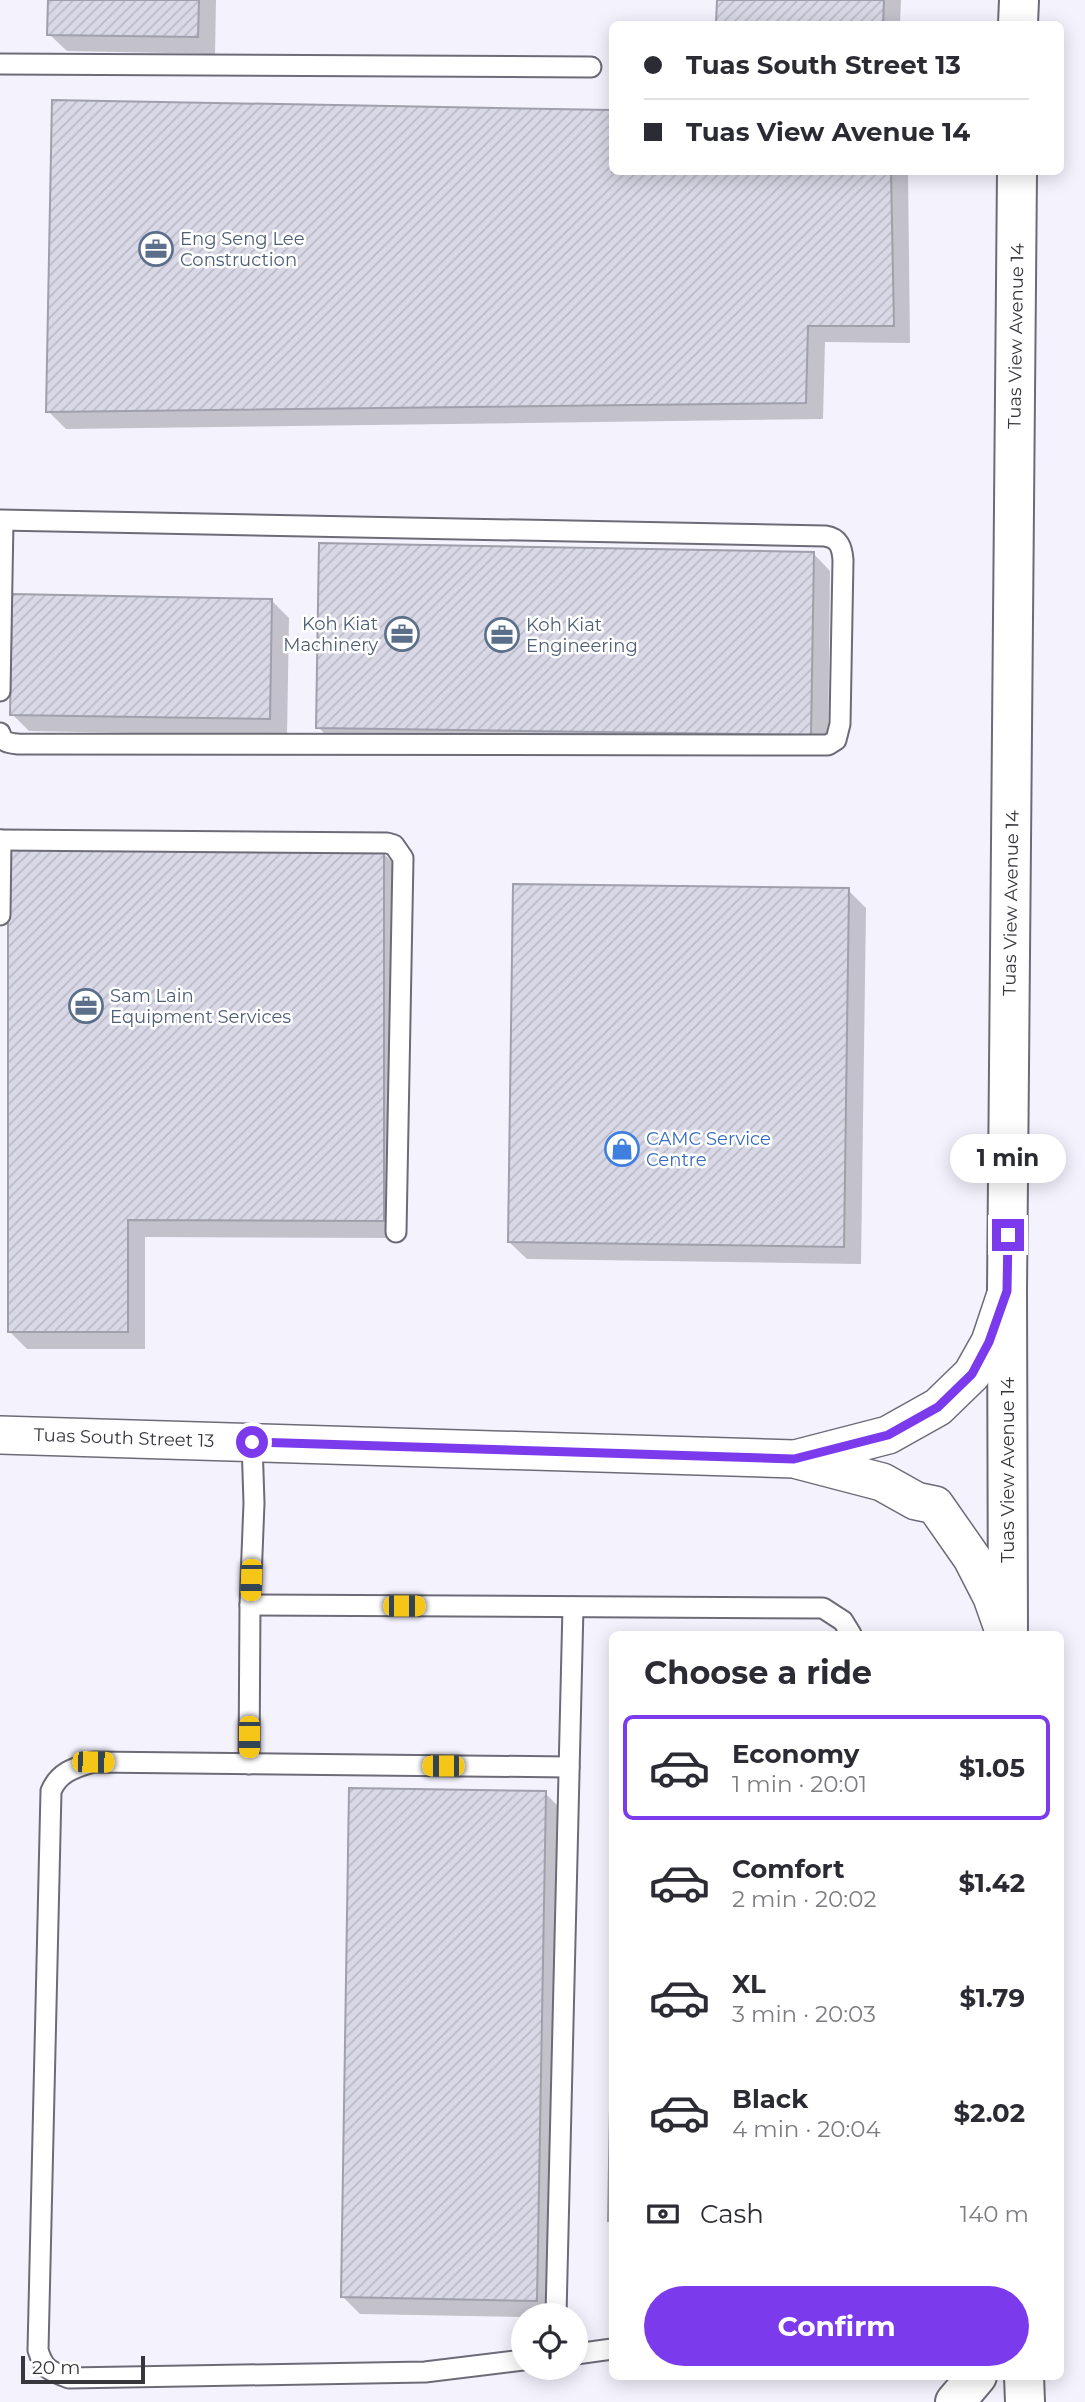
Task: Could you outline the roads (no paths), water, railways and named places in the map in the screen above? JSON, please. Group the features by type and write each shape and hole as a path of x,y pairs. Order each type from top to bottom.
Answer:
{"street":[{"path":"1018,21 1019,0"},
{"name":"Tuas View Avenue 14","path":"1007,1631 1007,1291 1017,175"},
{"name":"Tuas South Street 13","path":"794,1459 888,1435 938,1407 972,1374 989,1342 1007,1291"},
{"name":"Tuas South Street 13","path":"0,1435 794,1459 882,1482 916,1501 935,1505 972,1558 1006,1631"},
{"path":"955,2402 974,2380"},
{"path":"1024,2380 1025,2402"}],"lane":[{"path":"0,64 592,67"},
{"path":"0,691 1,520 825,536 837,540 842,548 840,724 835,740 828,745 18,744 7,743 0,733"},
{"path":"0,915 1,840 394,845 403,858 396,1232"},
{"path":"249,1764 254,1503 252,1442"},
{"path":"250,1605 823,1608 847,1628"},
{"path":"556,2303 573,1607"},
{"path":"511,2361 425,2372 69,2378 51,2372 42,2363 38,2350 51,1791 56,1778 73,1768 93,1762 569,1767"},
{"path":"588,2352 609,2349"}],"place":[{"name":"Eng Seng Lee Construction","path":"156,249"},
{"name":"Koh Kiat Machinery","path":"402,634"},
{"name":"Koh Kiat Engineering","path":"502,635"},
{"name":"Sam Lain Equipment Services","path":"86,1006"},
{"name":"CAMC Service Centre","path":"622,1149"}]}
